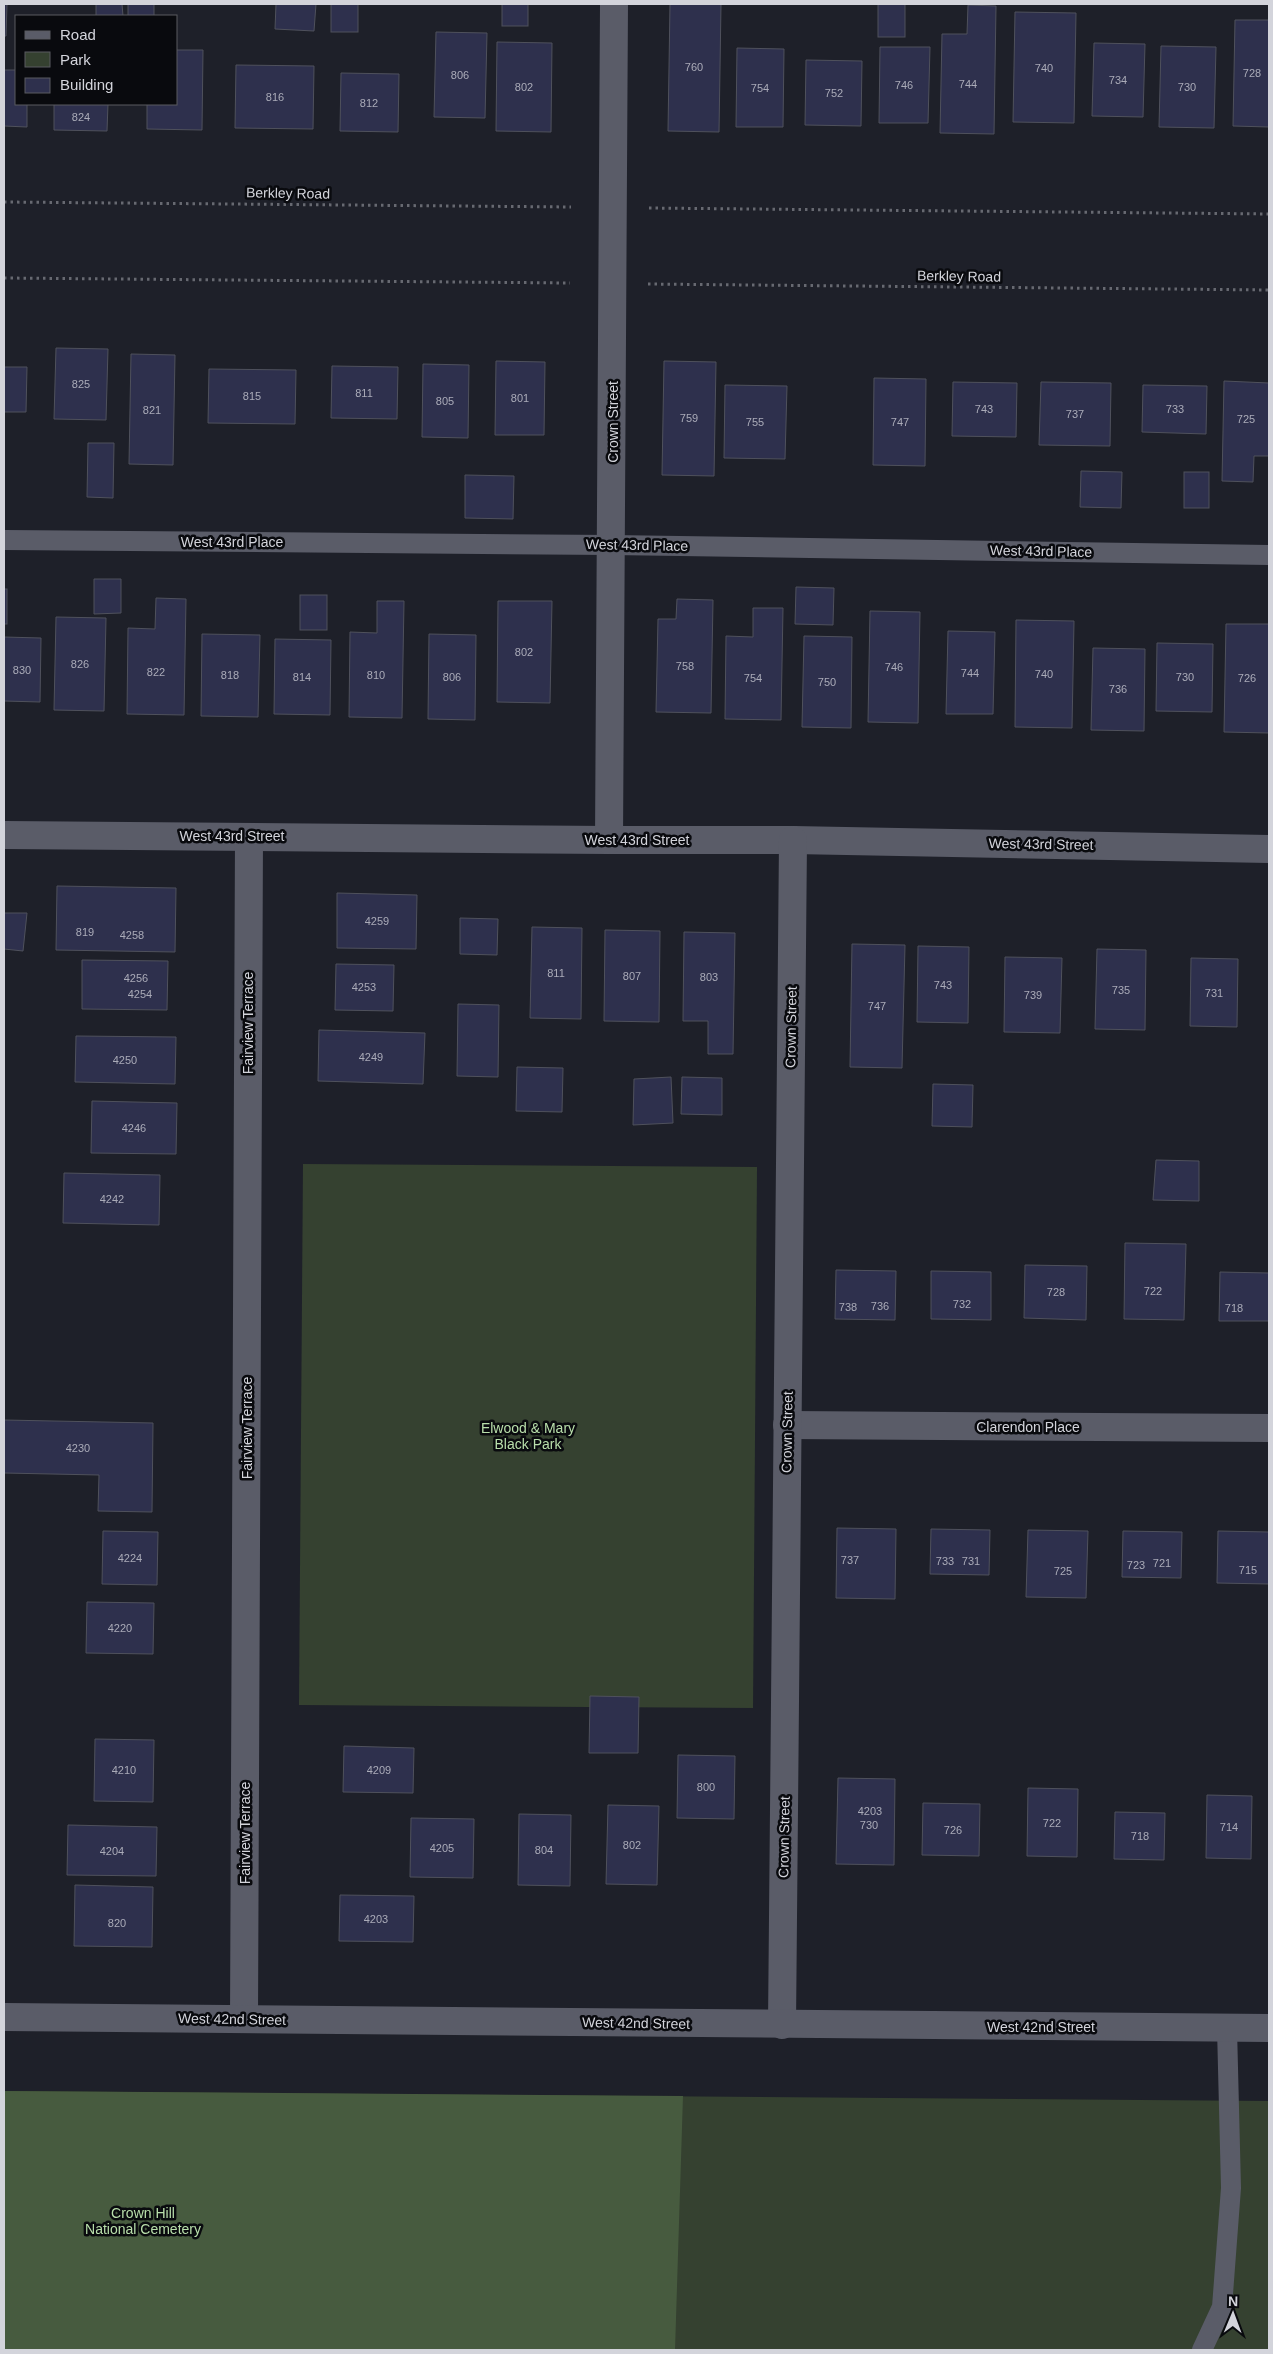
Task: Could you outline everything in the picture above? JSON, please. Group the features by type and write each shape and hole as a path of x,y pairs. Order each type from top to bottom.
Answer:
{"street":[{"name":"Crown Street","path":"609,840 614,4"},
{"name":"West 43rd Street","path":"4,835 793,840 1269,849"},
{"name":"Fairview Terrace","path":"244,2019 249,836"},
{"name":"Crown Street","path":"782,2025 793,840"},
{"name":"Clarendon Place","path":"788,1425 1269,1428"},
{"name":"West 42nd Street","path":"4,2017 1269,2028"}],"lane":[{"name":"West 43rd Place","path":"4,540 612,545 1269,555"},
{"path":"1202,2350 1222,2307 1231,2188 1227,2028"}],"path":[{"name":"Berkley Road","path":"4,202 571,207"},
{"path":"650,208 1269,214"},
{"path":"4,278 570,284"},
{"name":"Berkley Road","path":"648,284 1269,290"}],"green space":[{"name":"Elwood & Mary Black Park","path":"303,1164 757,1167 753,1708 299,1705"},
{"name":"Crown Hill National Cemetery","path":"4,2091 1269,2101 1269,2350 4,2350"},
{"path":"4,2091 683,2096 675,2350 4,2350"}],"building":[{"path":"4,4 7,4 6,36 4,36"},
{"path":"96,4 122,4 123,15 96,15"},
{"path":"128,4 154,4 154,15 128,15"},
{"path":"276,4 316,4 314,31 275,29"},
{"path":"331,4 358,4 358,32 331,32"},
{"path":"502,4 528,4 528,26 502,26"},
{"path":"670,4 721,4 719,132 668,131"},
{"path":"878,4 905,4 905,37 878,37"},
{"path":"968,5 996,6 994,134 940,133 942,34 967,34"},
{"path":"1015,12 1076,13 1074,123 1013,122"},
{"path":"1235,20 1269,20 1269,127 1233,126"},
{"path":"436,32 487,33 485,118 434,117"},
{"path":"497,42 552,43 551,132 496,131"},
{"path":"1094,43 1145,44 1143,117 1092,116"},
{"path":"1161,46 1216,47 1214,128 1159,127"},
{"path":"880,47 930,47 928,123 879,123"},
{"path":"737,48 784,49 783,127 736,127"},
{"path":"178,50 203,50 202,130 147,129 147,105 178,105"},
{"path":"806,60 862,61 861,126 805,125"},
{"path":"236,65 314,66 313,129 235,128"},
{"path":"4,70 15,70 15,105 27,105 27,127 4,126"},
{"path":"341,73 399,74 398,132 340,131"},
{"path":"54,105 108,105 107,131 54,130"},
{"path":"56,348 108,349 106,420 54,419"},
{"path":"131,354 175,355 173,465 129,464"},
{"path":"496,361 545,362 544,435 495,435"},
{"path":"664,361 716,362 714,476 662,475"},
{"path":"423,364 469,365 468,438 422,437"},
{"path":"332,366 398,367 397,419 331,418"},
{"path":"4,367 27,367 26,412 4,412"},
{"path":"209,369 296,370 295,424 208,423"},
{"path":"874,378 926,379 925,466 873,465"},
{"path":"1224,381 1269,383 1269,456 1254,456 1253,482 1222,481"},
{"path":"953,382 1017,383 1016,437 952,436"},
{"path":"1041,382 1111,383 1110,446 1039,445"},
{"path":"725,385 787,386 785,459 724,458"},
{"path":"1143,385 1207,386 1206,434 1142,432"},
{"path":"88,443 114,443 113,498 87,497"},
{"path":"1081,471 1122,472 1121,508 1080,507"},
{"path":"1184,472 1209,472 1209,508 1184,508"},
{"path":"465,475 514,476 513,519 465,518"},
{"path":"94,579 121,579 121,613 94,614"},
{"path":"796,587 834,588 833,625 795,624"},
{"path":"4,589 7,589 7,624 4,624"},
{"path":"300,595 327,595 327,630 300,630"},
{"path":"156,598 186,599 184,715 127,714 128,628 155,629"},
{"path":"677,599 713,600 711,713 656,712 658,619 676,619"},
{"path":"377,601 404,601 402,718 349,717 350,632 377,633"},
{"path":"498,601 552,601 550,703 497,702"},
{"path":"753,608 783,608 781,720 725,719 726,636 753,637"},
{"path":"870,611 920,612 918,723 868,722"},
{"path":"56,617 106,618 104,711 54,710"},
{"path":"1016,620 1074,621 1072,728 1015,727"},
{"path":"1226,624 1269,624 1269,733 1224,732"},
{"path":"948,631 995,632 993,714 946,714"},
{"path":"202,634 260,635 258,717 201,716"},
{"path":"429,634 476,635 475,720 428,719"},
{"path":"804,636 852,637 851,728 802,727"},
{"path":"4,637 41,638 40,702 4,701"},
{"path":"275,639 331,640 330,715 274,714"},
{"path":"1157,643 1213,644 1212,712 1156,711"},
{"path":"1093,648 1145,649 1144,731 1091,730"},
{"path":"57,886 176,888 175,952 56,950"},
{"path":"337,893 417,895 416,949 337,948"},
{"path":"4,913 27,913 23,951 4,949"},
{"path":"460,918 498,919 497,955 460,954"},
{"path":"532,927 582,928 581,1019 530,1018"},
{"path":"605,930 660,931 659,1022 604,1021"},
{"path":"684,932 735,933 733,1054 708,1054 708,1021 683,1021"},
{"path":"852,944 905,945 902,1068 850,1067"},
{"path":"918,946 969,947 968,1023 917,1022"},
{"path":"1097,949 1146,950 1145,1030 1095,1029"},
{"path":"1005,957 1062,958 1060,1033 1004,1032"},
{"path":"1191,958 1238,959 1237,1027 1190,1026"},
{"path":"82,960 168,961 167,1010 82,1009"},
{"path":"336,964 394,965 393,1011 335,1010"},
{"path":"458,1004 499,1005 498,1077 457,1076"},
{"path":"319,1030 425,1033 423,1084 318,1081"},
{"path":"76,1036 176,1037 175,1084 75,1082"},
{"path":"517,1067 563,1068 562,1112 516,1111"},
{"path":"671,1077 673,1123 633,1125 634,1079"},
{"path":"682,1077 722,1078 722,1115 681,1114"},
{"path":"933,1084 973,1085 972,1127 932,1126"},
{"path":"92,1101 177,1103 176,1154 91,1153"},
{"path":"1156,1160 1199,1161 1199,1201 1153,1200"},
{"path":"64,1173 160,1175 159,1225 63,1223"},
{"path":"1125,1243 1186,1244 1184,1320 1124,1319"},
{"path":"1025,1265 1087,1266 1086,1320 1024,1318"},
{"path":"836,1270 896,1271 895,1320 835,1319"},
{"path":"931,1271 991,1272 991,1320 931,1319"},
{"path":"1220,1272 1269,1273 1269,1321 1219,1321"},
{"path":"4,1420 153,1423 152,1512 98,1511 99,1475 4,1473"},
{"path":"837,1528 896,1529 895,1599 836,1598"},
{"path":"931,1529 990,1530 989,1575 930,1574"},
{"path":"1028,1530 1088,1531 1086,1598 1026,1597"},
{"path":"103,1531 158,1532 157,1585 102,1584"},
{"path":"1123,1531 1182,1532 1181,1578 1122,1577"},
{"path":"1218,1531 1269,1532 1269,1584 1217,1583"},
{"path":"87,1602 154,1603 153,1654 86,1653"},
{"path":"590,1696 639,1697 638,1753 589,1753"},
{"path":"95,1739 154,1740 153,1802 94,1801"},
{"path":"344,1746 414,1748 413,1793 343,1792"},
{"path":"678,1755 735,1756 734,1819 677,1818"},
{"path":"838,1778 895,1779 894,1865 836,1864"},
{"path":"1028,1788 1078,1789 1077,1857 1027,1856"},
{"path":"1207,1795 1252,1796 1251,1859 1206,1858"},
{"path":"923,1803 980,1804 979,1856 922,1855"},
{"path":"608,1805 659,1806 657,1885 606,1884"},
{"path":"1115,1812 1165,1813 1164,1860 1114,1859"},
{"path":"519,1814 571,1815 570,1886 518,1885"},
{"path":"411,1818 474,1819 473,1878 410,1877"},
{"path":"68,1825 157,1827 156,1876 67,1875"},
{"path":"75,1885 153,1887 152,1947 74,1946"},
{"path":"340,1895 414,1896 413,1942 339,1941"}]}
